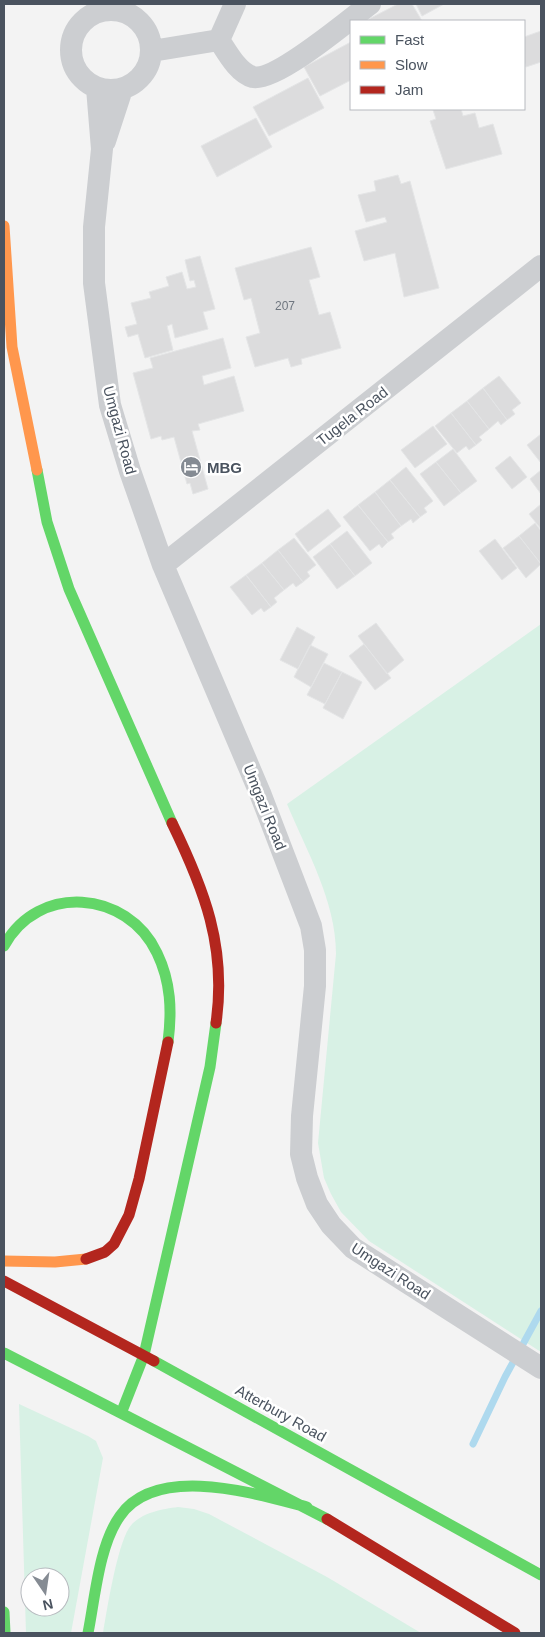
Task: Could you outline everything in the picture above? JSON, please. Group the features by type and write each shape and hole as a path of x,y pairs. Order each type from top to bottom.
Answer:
{"main road":[{"path":"4,226 12,347 47,522 69,589 149,775 198,877 215,937 220,996 210,1068 144,1355 122,1412"},
{"path":"4,946 21,920 43,907 61,902 82,901 102,904 116,909 134,921 149,938 161,960 170,989 171,1016 137,1186 123,1233 115,1245 93,1257 56,1263 4,1261"},
{"name":"Atterbury Road","path":"4,1281 144,1355 541,1575"},
{"path":"4,1352 307,1506 515,1633"},
{"path":"88,1633 108,1545 119,1516 139,1496 152,1491 200,1487 241,1490 307,1506"},
{"path":"4,1612 5,1633"}],"street":[{"path":"219,40 235,4"},
{"path":"219,40 245,73 253,77 262,77 287,66 370,4"},
{"path":"112,6 136,18 145,27 152,51 149,64 143,75 134,83 122,89 110,90 97,88 86,82 77,72 72,61 70,48 72,36 79,25 88,16 112,6"},
{"path":"152,51 219,40"},
{"name":"Umgazi Road","path":"97,88 102,149 94,227 94,283 98,326 110,405 130,471 163,566 260,793 311,926 315,950 315,986 302,1116 301,1154 307,1178 317,1204 331,1225 353,1248 541,1368"},
{"name":"Umgazi Road","path":"102,149 122,89"},
{"name":"Tugela Road","path":"163,566 541,266"}],"green space":[{"path":"541,624 541,1352 369,1241 341,1212 331,1194 324,1178 318,1143 336,954 335,934 326,896 319,877 287,804"},
{"path":"19,1404 96,1441 103,1458 71,1633 26,1633 26,1617 70,1617 70,1567 24,1567"},
{"path":"178,1507 194,1509 209,1514 327,1577 421,1633 103,1633 120,1549 129,1528 145,1515"}],"building":[{"path":"398,4 412,4 421,20 367,20"},
{"path":"416,4 444,4 422,16"},
{"path":"541,31 541,62 526,67 525,64 525,37"},
{"path":"350,43 350,81 320,96 304,67"},
{"path":"308,78 324,108 269,136 253,107"},
{"path":"433,110 461,110 463,116 475,113 479,128 493,124 502,154 446,169 430,121 436,119"},
{"path":"256,118 272,147 217,177 201,146"},
{"path":"398,175 401,184 410,181 439,288 404,297 395,253 364,261 355,231 387,222 385,217 366,222 358,195 376,191 374,181"},
{"path":"311,247 320,277 309,280 319,315 330,312 341,348 301,359 302,364 291,367 288,358 255,367 246,337 260,333 251,298 244,300 235,268"},
{"path":"200,256 215,309 203,312 208,329 175,338 172,324 167,326 173,350 145,358 138,334 128,337 125,327 137,324 131,303 151,298 149,292 169,286 166,277 182,272 187,289 196,287 194,280 190,281 185,260"},
{"path":"223,338 231,368 202,376 204,385 234,376 244,411 198,424 200,430 192,431 208,489 193,494 190,483 187,484 174,437 162,440 161,436 151,439 133,373 153,368 150,358"},
{"path":"499,376 521,403 512,410 515,414 507,420 483,388"},
{"path":"483,388 507,420 501,425 498,421 489,429 467,401"},
{"path":"467,401 489,429 479,437 482,440 476,445 451,413"},
{"path":"451,413 476,445 469,450 466,446 457,453 435,426"},
{"path":"433,426 447,444 415,468 401,450"},
{"path":"541,434 541,463 527,445"},
{"path":"453,449 477,481 461,493 436,462"},
{"path":"510,456 527,477 512,489 495,468"},
{"path":"436,462 461,493 444,506 420,474"},
{"path":"406,467 433,501 424,508 427,512 420,517 390,480"},
{"path":"541,470 541,494 530,479"},
{"path":"390,480 420,517 413,523 411,519 401,526 375,492"},
{"path":"375,492 401,526 391,534 394,538 388,542 358,505"},
{"path":"541,504 541,529 529,514"},
{"path":"358,505 388,542 382,548 379,544 370,551 343,517"},
{"path":"328,509 341,526 308,552 295,534"},
{"path":"535,523 541,531 541,564 519,536"},
{"path":"347,531 372,563 355,576 330,544"},
{"path":"519,536 541,564 526,578 503,548"},
{"path":"294,538 316,565 307,572 310,576 303,582 278,550"},
{"path":"495,539 517,568 502,580 479,551"},
{"path":"330,544 355,576 337,589 313,557"},
{"path":"278,550 303,582 296,587 293,583 284,590 262,563"},
{"path":"262,563 284,590 274,598 277,602 271,607 246,575"},
{"path":"246,575 271,607 264,612 261,608 252,615 230,587"},
{"path":"376,623 404,660 387,674 358,636"},
{"path":"297,627 315,637 298,669 280,660"},
{"path":"364,644 391,678 375,690 349,656"},
{"path":"310,645 328,654 311,687 294,677"},
{"path":"324,663 342,672 325,704 307,695"},
{"path":"342,672 362,682 343,719 323,708"}],"waterway":[{"path":"473,1444 505,1377 541,1311"}],"traffic: fast":[{"path":"37,470 47,522 69,589 172,823"},
{"path":"4,946 19,926 38,912 59,904 82,902 104,906 125,916 143,932 162,964 168,986 170,1008 168,1042"},
{"path":"122,1411 144,1355 210,1067 216,1023"},
{"path":"4,1353 327,1519"},
{"path":"154,1361 541,1575"},
{"path":"88,1633 102,1557 107,1542 120,1516 137,1500 158,1490 182,1486 208,1487 261,1495 307,1507"},
{"path":"4,1612 5,1633"}],"traffic: slow":[{"path":"4,226 12,347 37,470"},
{"path":"4,1261 55,1262 86,1259"}],"traffic: jam":[{"path":"172,823 194,871 210,919 218,969 219,995 216,1023"},
{"path":"86,1259 105,1252 114,1244 129,1215 139,1179 168,1042"},
{"path":"4,1281 154,1361"},
{"path":"327,1519 515,1633"}],"place":[{"name":"MBG","path":"191,467"}]}
